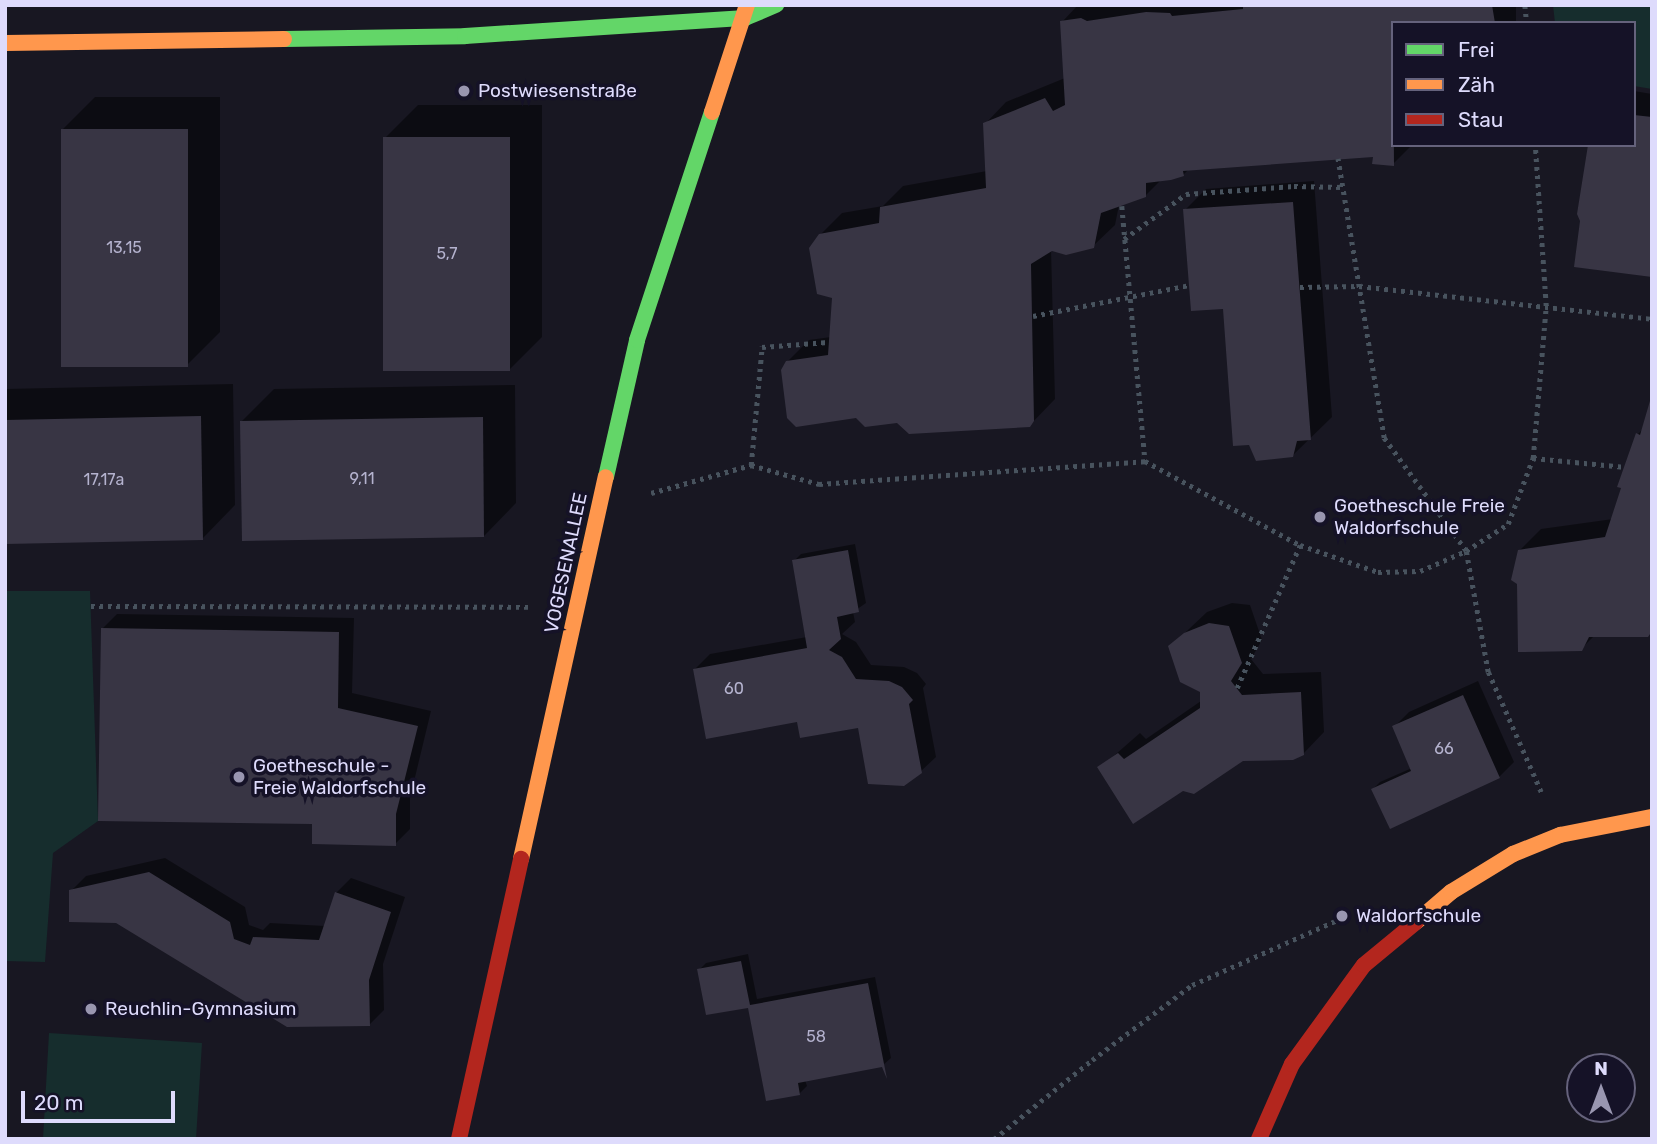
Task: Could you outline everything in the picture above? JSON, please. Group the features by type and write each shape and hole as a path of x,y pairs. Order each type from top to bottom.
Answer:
{"street":[{"path":"5,43 465,36 746,11 776,5"},
{"name":"VOGESENALLEE","path":"459,1139 637,340 746,11"},
{"path":"1259,1139 1292,1064 1364,965 1451,892 1513,854 1560,835 1652,817"}],"path":[{"path":"600,508 751,465 819,484 1145,461 1300,545 1378,572 1420,571 1466,551 1507,524 1533,458 1546,306 1535,147"},
{"path":"1338,159 1384,438 1466,551 1488,672 1536,779"},
{"path":"1124,239 1186,194 1294,186 1342,187"},
{"path":"1122,206 1145,461"},
{"path":"1033,316 1189,285"},
{"path":"1300,287 1359,286 1652,318"},
{"path":"751,465 762,347 828,342"},
{"path":"1533,458 1626,467"},
{"path":"1237,688 1300,545"},
{"path":"90,606 578,607"},
{"path":"994,1139 1081,1068 1192,985 1342,916 1356,913"}],"green space":[{"path":"1553,5 1652,5 1652,89 1636,86 1636,21 1555,21"},
{"path":"5,591 90,591 98,821 53,853 45,962 5,961"},
{"path":"49,1033 202,1043 196,1139 43,1139"}],"building":[{"path":"1243,5 1492,5 1495,21 1391,21 1391,147 1394,147 1394,166 1372,164 1373,157 1183,171 1184,176 1146,183 1146,197 1101,213 1094,248 1066,255 1052,251 1031,264 1034,421 1030,427 909,434 897,423 865,427 856,418 796,427 787,418 781,370 786,361 828,355 832,298 817,294 809,248 819,234 879,223 880,207 986,188 983,123 1045,98 1053,111 1065,105 1060,21 1081,18 1087,21 1146,12 1170,13 1172,16 1243,9"},
{"path":"1636,115 1652,117 1652,277 1574,267 1580,221 1577,214 1588,147 1636,147"},
{"path":"61,129 188,129 188,367 61,367"},
{"path":"383,137 510,137 510,371 383,371"},
{"path":"1293,202 1311,440 1297,441 1293,457 1256,461 1249,445 1233,446 1223,309 1191,311 1183,209"},
{"path":"1652,394 1652,631 1648,637 1589,637 1582,651 1518,652 1517,584 1511,580 1518,550 1605,537 1621,488 1617,487 1636,433 1640,435"},
{"path":"201,416 203,540 5,544 5,420"},
{"path":"483,417 484,537 242,541 240,421"},
{"path":"848,550 859,612 837,617 841,639 829,650 842,657 856,679 889,681 902,687 913,700 909,704 922,773 904,786 868,784 858,728 800,738 797,722 706,739 693,669 807,648 792,560"},
{"path":"1209,623 1229,626 1242,663 1231,681 1242,695 1301,692 1304,755 1293,760 1243,761 1194,794 1183,791 1133,824 1097,767 1118,753 1124,759 1200,708 1200,692 1180,682 1168,646 1184,633"},
{"path":"101,628 339,632 338,708 418,726 396,814 396,846 312,844 312,824 98,821"},
{"path":"1463,695 1500,778 1390,829 1371,789 1411,771 1392,726"},
{"path":"149,872 230,922 234,939 250,945 253,937 319,940 335,892 391,912 369,980 370,1026 287,1027 116,923 69,922 69,890"},
{"path":"741,961 750,1005 868,983 887,1079 882,1067 798,1083 800,1095 766,1101 748,1008 706,1015 697,969"}],"traffic: fast":[{"path":"284,39 465,36 745,18 776,5"},
{"path":"606,477 637,340 712,112"}],"traffic: slow":[{"path":"712,112 747,5"},
{"path":"5,43 284,39"},
{"path":"521,859 606,477"},
{"path":"1416,922 1451,892 1513,854 1560,835 1652,817"}],"traffic: jam":[{"path":"459,1139 521,859"},
{"path":"1259,1139 1292,1064 1364,965 1416,922"}],"place":[{"name":"Postwiesenstraße","path":"464,91"},
{"name":"Goetheschule Freie Waldorfschule","path":"1320,517"},
{"name":"Goetheschule - Freie Waldorfschule","path":"239,777"},
{"name":"Waldorfschule","path":"1342,916"},
{"name":"Reuchlin-Gymnasium","path":"91,1009"}]}
